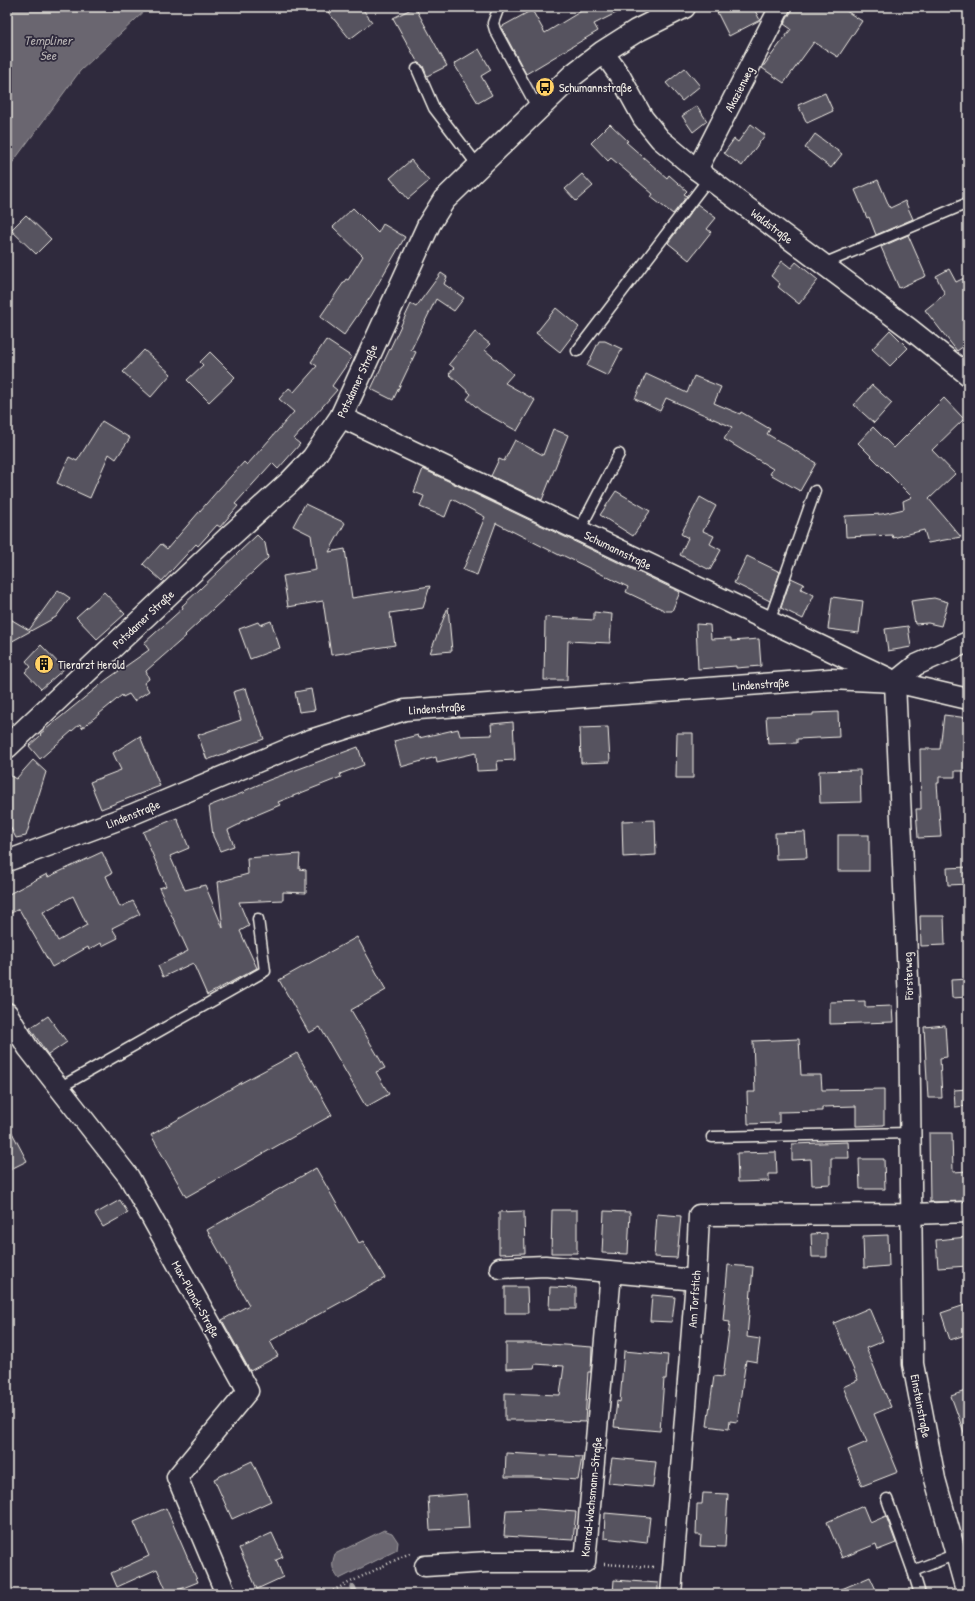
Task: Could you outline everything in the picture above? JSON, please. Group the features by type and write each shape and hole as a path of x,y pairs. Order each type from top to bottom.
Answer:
{"street":[{"name":"Potsdamer Straße","path":"7,747 222,543 290,482 313,458 342,417 429,224 444,200 574,75 604,52 636,31 684,7"},
{"name":"Akazienweg","path":"703,174 780,7"},
{"name":"Waldstraße","path":"604,52 620,76 643,118 660,139 703,174 910,329 968,375"},
{"name":"Schumannstraße","path":"342,417 895,682"},
{"path":"895,682 916,665 968,642"},
{"name":"Lindenstraße","path":"7,861 131,816 307,741 405,710 830,679 895,682"},
{"path":"895,682 968,699"},
{"name":"Försterweg","path":"895,682 909,1001 912,1214"},
{"name":"Max-Planck-Straße","path":"7,1013 28,1048 129,1177 248,1391 177,1477 226,1594"},
{"path":"912,1214 968,1212"},
{"name":"Am Torfstich","path":"671,1594 696,1280 699,1215 912,1214"},
{"name":"Einsteinstraße","path":"912,1214 913,1364 934,1479 967,1594"},
{"path":"500,1268 545,1266 696,1280"},
{"name":"Konrad-Wachsmann-Straße","path":"425,1566 488,1562 585,1562 611,1273"}],"lane":[{"path":"499,7 493,23 495,30 538,109"},
{"path":"417,69 434,108 479,166"},
{"path":"577,351 703,174"},
{"path":"823,264 968,203"},
{"path":"579,531 619,454"},
{"path":"769,622 815,491"},
{"path":"60,1088 265,972 258,919"},
{"path":"712,1137 910,1133"},
{"path":"887,1499 920,1594"},
{"path":"913,1571 956,1554"}],"path":[{"path":"326,1594 416,1550 425,1566"},
{"path":"585,1562 672,1568"}],"water":[{"name":"Templiner See","path":"7,7 149,7 80,71 7,170"},
{"path":"384,1530 392,1533 398,1542 397,1550 339,1579 333,1567 335,1554"}],"building":[{"path":"324,7 361,7 372,22 350,39"},
{"path":"415,7 447,66 427,76 423,66 418,63 393,18"},
{"path":"588,7 628,7 594,24 598,31 526,74 501,27 532,10 545,33"},
{"path":"725,7 753,7 760,20 729,36 717,12"},
{"path":"794,7 840,7 862,21 838,57 814,42 784,83 762,68 791,29 784,24"},
{"path":"479,49 491,70 481,76 492,95 478,103 454,64"},
{"path":"685,68 700,86 682,101 666,83"},
{"path":"825,93 833,111 807,123 798,105"},
{"path":"697,106 707,121 693,132 682,116"},
{"path":"610,124 628,141 626,142 667,178 669,175 687,191 684,194 687,196 673,214 651,197 653,194 611,158 608,161 591,143"},
{"path":"751,124 765,135 742,166 724,153 734,139 738,142"},
{"path":"815,134 842,154 831,168 805,148"},
{"path":"411,160 429,181 408,199 390,178"},
{"path":"582,174 593,186 576,201 565,189"},
{"path":"878,180 890,208 905,201 913,219 876,235 869,217 867,218 855,190"},
{"path":"697,204 716,218 707,229 711,232 689,260 668,243"},
{"path":"353,208 378,233 383,224 405,237 371,296 344,335 320,317 346,279 348,280 363,256 333,227"},
{"path":"26,215 51,239 36,254 11,230"},
{"path":"908,235 926,276 899,288 881,247"},
{"path":"782,261 791,268 796,262 818,280 799,304 778,287 780,284 771,276"},
{"path":"949,269 956,282 968,276 968,343 957,351 925,310 945,294 936,276"},
{"path":"441,273 447,277 444,284 464,298 454,311 436,299 411,350 416,352 393,400 371,389 411,304 416,307"},
{"path":"556,308 579,327 560,352 536,333"},
{"path":"890,330 908,348 890,366 872,349"},
{"path":"475,332 490,344 485,350 513,374 505,383 535,400 517,431 481,411 467,399 471,394 449,374 454,368 449,364"},
{"path":"326,340 352,357 332,386 337,390 294,439 300,444 278,469 272,463 235,504 238,506 220,527 217,525 198,546 196,544 162,581 143,564 161,544 167,549 244,462 247,465 294,412 279,399 289,388 294,392 317,366 311,362"},
{"path":"599,341 605,341 622,349 608,376 587,366"},
{"path":"144,350 171,374 151,397 123,372"},
{"path":"210,352 235,377 209,402 187,380 203,365 200,362"},
{"path":"646,374 687,393 694,376 721,387 714,403 740,414 741,412 770,429 767,434 816,463 800,491 770,474 773,469 724,439 732,427 666,398 660,411 635,399"},
{"path":"872,385 892,403 874,423 854,405"},
{"path":"944,398 964,419 932,450 955,474 929,499 961,537 928,543 924,530 893,538 892,535 846,537 845,516 882,514 904,509 903,501 912,497 858,443 873,427 894,448"},
{"path":"102,421 130,438 116,459 109,454 90,498 57,483 69,457 77,461"},
{"path":"553,429 568,435 542,500 491,476 499,459 504,461 515,440 543,455"},
{"path":"423,469 680,592 672,611 666,611 626,592 628,587 562,555 561,556 496,523 477,575 463,570 485,517 452,499 445,517 420,507 424,496 414,492"},
{"path":"616,491 650,511 633,536 600,515"},
{"path":"700,497 716,506 703,531 714,536 710,544 721,550 710,570 680,555 688,538 681,534"},
{"path":"305,504 345,523 329,552 345,549 352,598 430,586 423,608 390,613 395,645 331,655 323,601 288,607 283,576 316,570 311,535 293,526"},
{"path":"257,535 265,543 268,558 185,635 186,636 146,671 149,679 144,683 149,691 134,701 129,694 123,697 122,695 82,728 80,724 40,759 29,746 41,735 40,734 106,680 149,650 144,643 183,608 182,606"},
{"path":"747,556 780,572 770,601 734,583"},
{"path":"791,578 804,584 801,589 814,595 803,619 781,608"},
{"path":"58,590 70,598 56,617 7,644 7,617 29,630"},
{"path":"104,592 125,614 97,639 76,617"},
{"path":"832,597 863,601 859,633 828,629"},
{"path":"934,598 948,602 941,626 928,623 915,624 911,601"},
{"path":"448,607 452,651 430,653"},
{"path":"594,612 612,614 610,643 568,641 567,680 544,680 545,617 594,620"},
{"path":"271,621 280,648 250,659 239,629 258,622 260,625"},
{"path":"696,624 710,625 711,639 731,638 731,641 759,639 761,666 698,669"},
{"path":"908,626 911,647 888,651 885,629"},
{"name":"Tierarzt Herold","path":"41,645 64,669 41,689 25,672 31,667 26,661"},
{"path":"246,688 254,715 264,739 207,760 198,735 241,720 233,692"},
{"path":"311,689 315,710 299,712 295,692"},
{"path":"838,712 839,737 797,739 797,743 768,744 766,716 813,715 813,713"},
{"path":"944,715 968,718 968,771 955,771 955,777 939,777 939,783 937,783 941,837 918,838 916,809 921,809 920,749 940,749"},
{"path":"513,722 515,760 497,761 498,770 477,771 476,753 437,762 436,757 401,767 394,741 418,735 419,738 458,729 460,736 492,735 491,724"},
{"path":"608,727 610,762 581,763 580,728"},
{"path":"677,733 693,733 693,778 676,778"},
{"path":"140,736 160,786 101,809 90,782 121,770 113,753"},
{"path":"358,747 364,765 340,774 341,777 278,802 280,805 240,822 240,824 228,830 234,846 220,851 213,836 209,806 245,792 244,791 269,780"},
{"path":"33,760 46,772 26,836 16,838 7,821 7,774 16,779"},
{"path":"860,770 861,802 820,803 819,771"},
{"path":"177,818 189,848 170,856 185,890 205,885 223,928 218,882 248,874 247,858 300,854 299,869 306,870 306,893 283,892 283,900 239,902 249,926 240,931 257,968 207,995 193,963 163,977 158,966 188,951 159,888 166,886 143,832"},
{"path":"655,820 656,855 623,857 622,821"},
{"path":"805,832 807,858 776,859 775,833"},
{"path":"838,835 869,835 869,871 838,871"},
{"path":"102,852 112,873 106,876 120,907 133,901 140,914 112,928 118,938 102,946 101,943 89,950 88,947 52,967 19,909 7,915 7,895 47,874 48,877","holes":["73,896 87,925 58,941 43,912"]},
{"path":"968,867 968,884 948,885 947,868"},
{"path":"920,916 944,916 945,945 921,946"},
{"path":"357,937 386,990 351,1010 385,1068 376,1072 389,1094 366,1107 320,1027 309,1033 279,980"},
{"path":"968,979 968,997 952,998 951,980"},
{"path":"865,1001 865,1007 892,1006 893,1022 830,1024 830,1002"},
{"path":"48,1016 67,1042 48,1055 30,1028"},
{"path":"945,1025 947,1057 940,1058 942,1098 928,1098 924,1027"},
{"path":"799,1039 801,1075 821,1075 822,1090 884,1089 884,1125 856,1126 856,1106 822,1107 822,1111 779,1112 779,1123 748,1124 747,1092 755,1092 753,1041"},
{"path":"297,1053 332,1115 186,1197 151,1135 239,1084"},
{"path":"968,1089 968,1106 955,1107 954,1090"},
{"path":"7,1123 27,1161 7,1171"},
{"path":"929,1133 952,1133 953,1172 968,1171 968,1201 930,1202"},
{"path":"848,1142 849,1158 831,1158 831,1184 812,1185 811,1159 792,1160 792,1144"},
{"path":"776,1152 777,1174 769,1174 769,1181 738,1182 737,1153"},
{"path":"859,1159 884,1159 885,1189 860,1189"},
{"path":"316,1168 359,1243 363,1241 385,1278 270,1341 278,1356 250,1371 222,1320 249,1305 207,1230"},
{"path":"120,1200 128,1213 103,1227 95,1214"},
{"path":"552,1210 577,1210 577,1253 551,1253"},
{"path":"524,1211 525,1253 499,1254 499,1212"},
{"path":"604,1211 630,1212 628,1254 602,1253"},
{"path":"657,1214 681,1216 677,1258 654,1257"},
{"path":"827,1233 827,1257 812,1257 811,1234"},
{"path":"888,1235 889,1266 864,1268 863,1236"},
{"path":"967,1237 968,1266 938,1268 936,1240"},
{"path":"728,1265 753,1267 747,1337 760,1339 757,1362 746,1360 737,1422 730,1421 729,1429 707,1426 714,1376 723,1377 730,1322 723,1321"},
{"path":"505,1287 527,1287 528,1313 505,1313"},
{"path":"550,1287 576,1288 576,1309 549,1309"},
{"path":"652,1295 675,1297 672,1322 650,1321"},
{"path":"968,1304 968,1334 950,1340 941,1313"},
{"path":"869,1308 883,1341 866,1348 891,1407 874,1414 898,1472 862,1486 848,1450 867,1442 843,1387 858,1380 834,1323"},
{"path":"506,1343 536,1343 592,1347 591,1372 588,1372 585,1422 505,1420 505,1393 560,1395 564,1366 535,1364 534,1368 506,1369"},
{"path":"624,1351 668,1355 666,1379 664,1379 660,1431 614,1427 617,1401 620,1402"},
{"path":"968,1390 968,1437 966,1438 951,1396"},
{"path":"506,1453 582,1457 578,1480 505,1477"},
{"path":"612,1458 656,1462 653,1487 608,1483"},
{"path":"252,1461 271,1501 232,1519 214,1479"},
{"path":"703,1493 728,1494 725,1547 700,1546 701,1535 696,1535 697,1504 702,1504"},
{"path":"467,1494 469,1528 430,1530 428,1497"},
{"path":"863,1506 870,1523 886,1516 896,1543 878,1550 876,1544 842,1558 827,1522"},
{"path":"166,1508 198,1582 168,1594 157,1569 117,1587 111,1573 149,1556 134,1522"},
{"path":"536,1509 576,1512 573,1540 504,1536 506,1510"},
{"path":"605,1513 650,1517 647,1543 604,1538"},
{"path":"272,1533 283,1557 276,1560 283,1577 257,1589 239,1548"},
{"path":"870,1577 878,1594 830,1594"},
{"path":"614,1580 658,1583 658,1594 613,1594"}],"waterway":[{"path":"353,1587 356,1594"}],"place":[{"name":"Schumannstraße","path":"545,87"},
{"name":"Tierarzt Herold","path":"44,664"}]}
